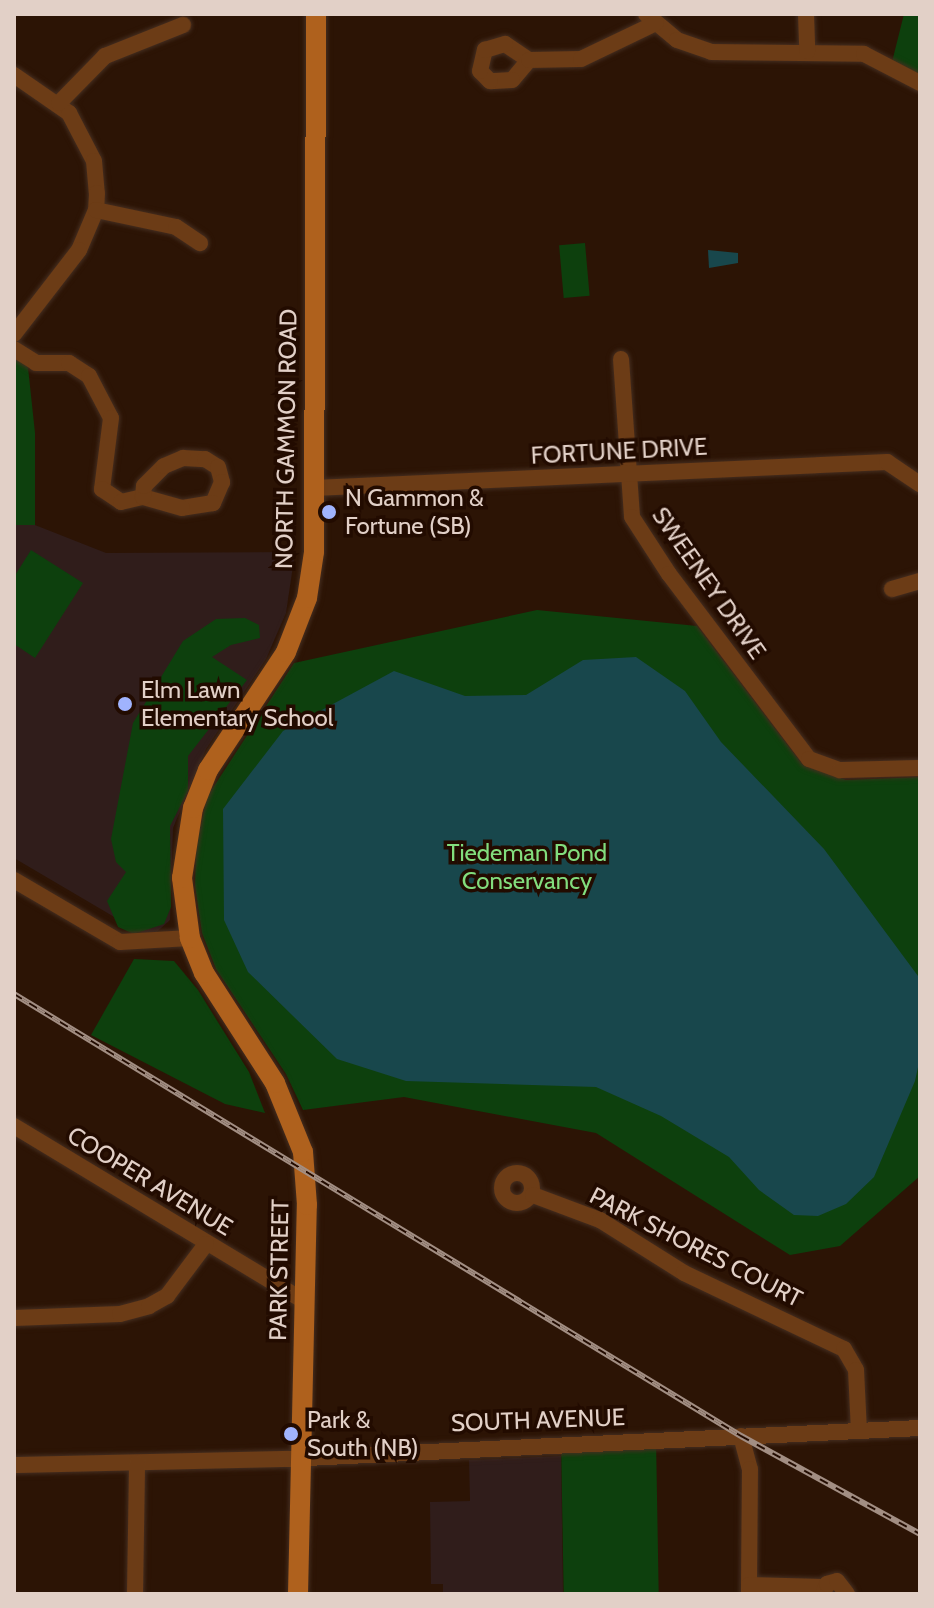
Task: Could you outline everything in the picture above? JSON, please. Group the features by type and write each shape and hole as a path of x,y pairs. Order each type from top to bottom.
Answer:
{"main road":[{"name":"NORTH GAMMON ROAD","path":"204,973 190,938 182,878 193,808 208,770 286,652 303,610 314,552 316,14"},
{"name":"PARK STREET","path":"204,973 275,1083 298,1131 306,1171 298,1594"}],"street":[{"path":"806,14 807,51"},
{"path":"529,60 581,59 651,18 677,40 711,52 864,54 920,83"},
{"path":"59,103 105,56 183,25"},
{"path":"14,75 59,103 77,124 94,161 96,210 79,250 14,334"},
{"path":"96,210 176,227 200,243"},
{"path":"14,349 36,363 69,363 89,376 111,418 102,489 121,502 143,497 201,507 217,497 221,474 205,459 174,461 144,486 143,497"},
{"name":"SWEENEY DRIVE","path":"621,359 632,517 645,540 798,747 815,763 840,770 920,768"},
{"name":"FORTUNE DRIVE","path":"314,488 887,462 920,484"},
{"path":"892,589 920,581"},
{"path":"14,880 120,942 190,938"},
{"name":"COOPER AVENUE","path":"14,1126 304,1301"},
{"name":"PARK SHORES COURT","path":"533,1195 600,1220 684,1273 844,1349 856,1370 859,1431"},
{"path":"14,1318 120,1314 149,1306 167,1296 206,1244"},
{"name":"SOUTH AVENUE","path":"14,1465 301,1457 920,1428"},
{"path":"741,1436 750,1469 749,1589 824,1591 837,1581 847,1594"},
{"path":"135,1594 137,1463"}],"shaded area":[{"name":"Elm Lawn Elementary School","path":"14,525 35,525 106,553 295,552 286,613 266,659 206,749 173,828 170,920 150,938 14,858"},
{"path":"561,1456 563,1594 443,1594 443,1584 431,1584 430,1502 470,1501 469,1460"}],"green space":[{"path":"904,14 920,14 920,83 891,66"},
{"path":"585,243 590,296 564,298 559,245"},
{"path":"14,349 27,358 35,433 35,525 14,525"},
{"path":"31,550 83,583 35,658 14,644 14,577"},
{"name":"Tiedeman Pond Conservancy","path":"537,610 697,626 802,764 846,780 920,777 920,1176 840,1246 790,1255 596,1133 404,1097 303,1110 286,1074 216,969 202,933 195,886 196,847 207,797 294,663"},
{"path":"245,618 259,625 260,638 231,645 212,657 247,680 188,756 188,791 170,826 171,907 164,924 134,934 118,927 107,901 126,872 116,862 111,839 133,723 183,641 216,619"},
{"path":"134,959 174,961 198,990 249,1072 265,1113 225,1104 91,1035"},
{"path":"656,1439 659,1594 564,1594 561,1441"}],"water":[{"path":"708,250 738,253 738,263 709,268"},
{"name":"Tiedeman Pond Conservancy","path":"636,657 685,691 721,742 824,849 918,976 920,1058 915,1081 874,1177 846,1204 818,1216 794,1215 759,1190 729,1157 661,1116 596,1087 406,1081 337,1059 248,972 224,920 223,809 283,731 394,671 465,696 526,695 583,660"}],"railway":[{"path":"14,994 741,1436 920,1534"}],"place":[{"name":"N Gammon & Fortune (SB)","path":"329,512"},
{"name":"Elm Lawn Elementary School","path":"125,704"},
{"name":"Park & South (NB)","path":"291,1434"}]}
